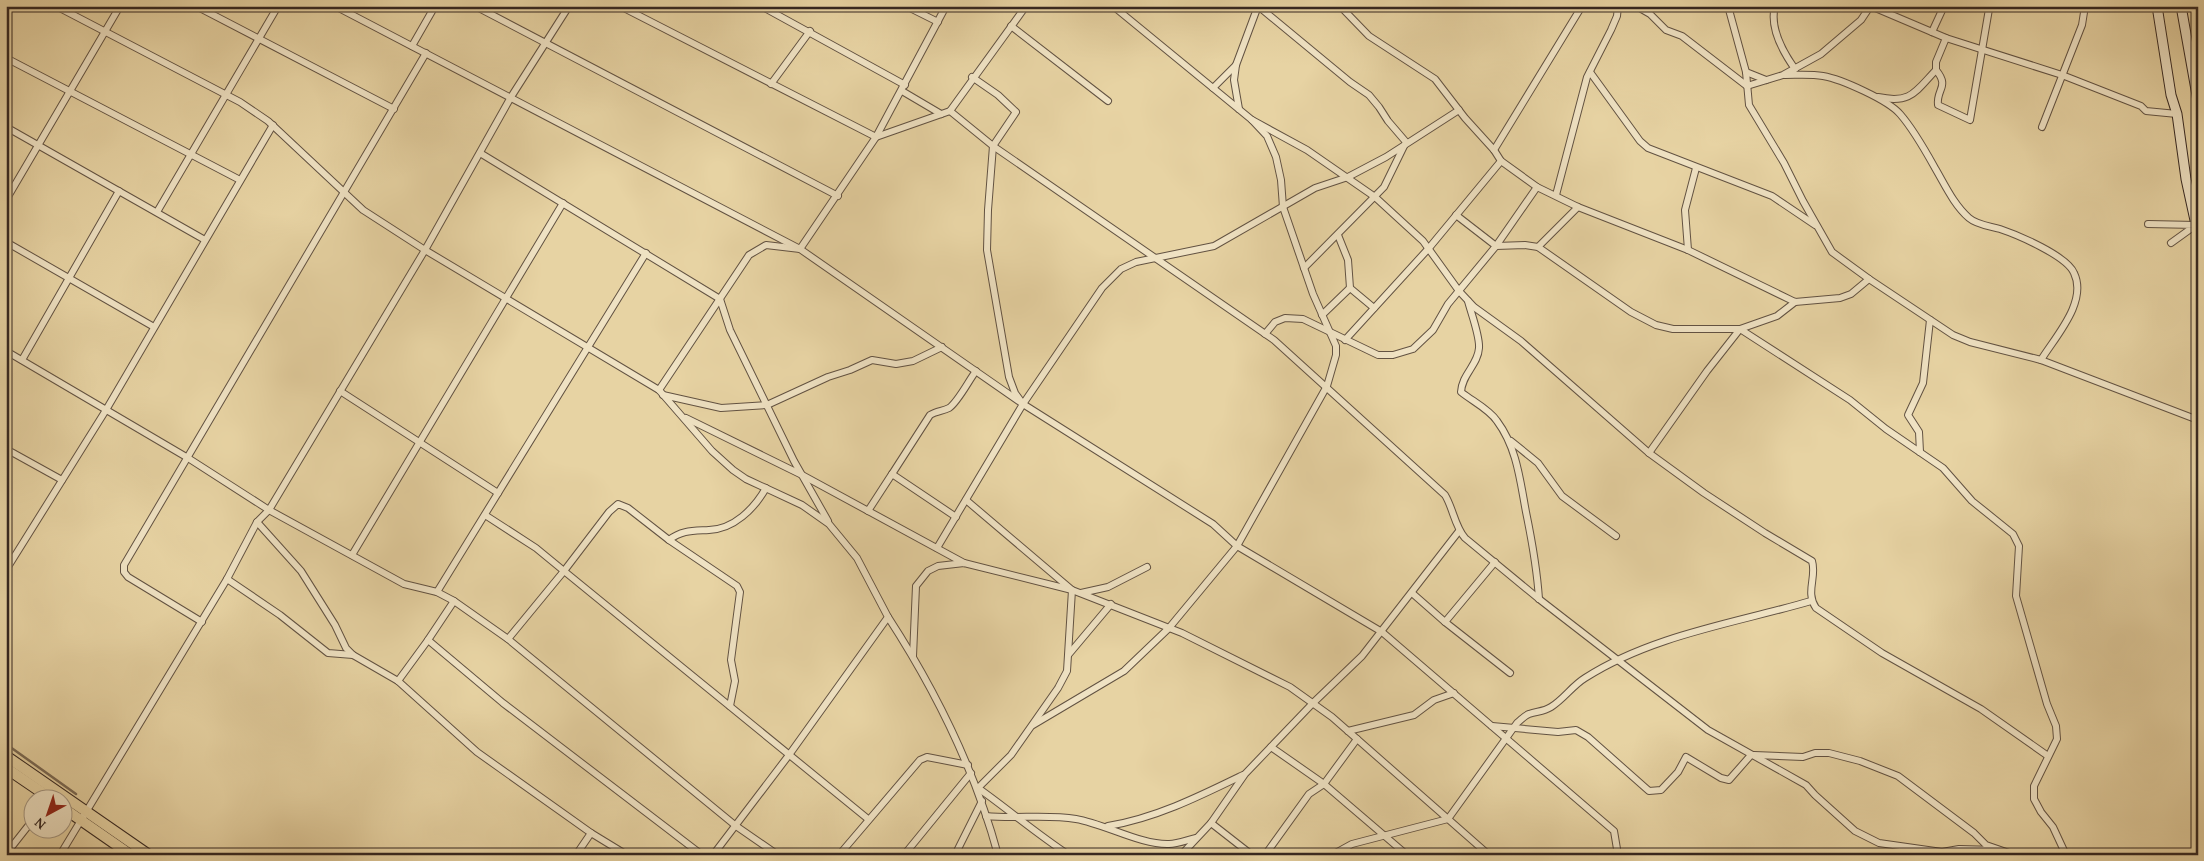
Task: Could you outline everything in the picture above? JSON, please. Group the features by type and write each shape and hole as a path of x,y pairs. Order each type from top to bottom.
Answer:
{"main road":[{"path":"6,756 132,855"},
{"path":"6,768 35,788"},
{"path":"72,811 84,816 149,855"}],"street":[{"path":"56,6 240,102 273,125 363,210 425,250 661,393 721,408 767,405 828,377 872,360 896,364 904,363 913,361 942,347"},
{"path":"6,200 120,6"},
{"path":"196,6 394,109"},
{"path":"157,212 278,6"},
{"path":"335,6 800,249 1023,404 1199,515 1237,546 1382,632 1614,831 1618,855"},
{"path":"412,46 435,6"},
{"path":"475,6 838,196"},
{"path":"60,855 202,622 257,522 269,510 425,250 511,97 569,6"},
{"path":"620,6 876,137 950,111 972,77 1026,6"},
{"path":"761,6 810,31 905,85"},
{"path":"906,6 938,22"},
{"path":"800,249 838,196 876,137 946,6"},
{"path":"1033,725 1124,671 1169,628 1237,546 1327,386 1336,355 1336,346 1304,268 1284,207 1276,157 1267,136 1239,109 1113,6"},
{"path":"1239,109 1234,80 1236,65 1258,6 1350,82 1369,95 1406,142"},
{"path":"1340,6 1369,36 1435,79 1494,150 1501,162 1537,187 1578,207 1688,250 1795,302 1840,298 1851,294 1868,280"},
{"path":"1494,150 1582,6"},
{"path":"1556,195 1590,72 1617,16 1618,6"},
{"path":"1636,6 1650,14 1666,30 1682,36 1747,86"},
{"path":"1728,6 1746,72 1749,105 1755,118 1784,163 1816,226 1837,257 1868,280 1953,335 1970,342 2040,360 2198,420"},
{"path":"1775,6 1773,20 1780,41 1795,69"},
{"path":"1932,32 1944,6"},
{"path":"2042,128 2082,25 2085,6"},
{"path":"2157,6 2171,95 2177,114 2186,179 2198,234"},
{"path":"2181,6 2198,101"},
{"path":"1782,76 1833,44 1862,20 1869,8 1873,7 1946,38 2062,76 2141,106 2146,110 2177,114"},
{"path":"1946,38 1936,62 1936,70 1943,78 1943,85 1937,99 1938,105 1970,120 1988,7"},
{"path":"1011,26 1108,100"},
{"path":"771,84 810,31"},
{"path":"202,622 128,577 124,572 124,565 426,53"},
{"path":"6,58 240,180"},
{"path":"1213,88 1236,65"},
{"path":"1872,96 1891,100 1902,99 1914,94 1936,70"},
{"path":"1590,72 1644,145 1656,152 1696,168 1772,196 1816,226"},
{"path":"1746,72 1766,80"},
{"path":"1747,86 1782,76 1824,76 1842,81 1872,96 1900,114 1920,142 1958,207 1968,217 1973,221 2003,230 2057,256 2074,271 2078,282 2078,296 2071,312 2040,360"},
{"path":"972,77 998,95 1016,112 993,146 987,250 1008,377 1015,393 1023,404"},
{"path":"902,91 941,114"},
{"path":"937,548 1023,404 1102,288 1121,270 1136,262 1214,246 1320,185 1348,177 1386,157 1406,142 1459,110"},
{"path":"950,111 993,146 1113,227 1265,334 1327,386 1445,494 1451,504 1459,531 1539,599 1708,730 1751,755 1785,771 1806,785 1855,831 1874,841 1942,852 1959,849 2016,855"},
{"path":"1252,120 1307,150 1375,197 1409,227 1429,248 1459,291 1468,300 1521,341 1649,453 1719,503 1812,561 1814,567 1810,586 1811,601 1816,608 1882,653 1981,709 2045,752 2048,756"},
{"path":"6,570 106,410 273,125"},
{"path":"6,127 205,240"},
{"path":"1304,268 1384,187 1406,142"},
{"path":"480,153 720,299 730,330 802,475 829,524 857,558 888,617 932,690 978,788 998,855"},
{"path":"1345,340 1429,248 1501,162"},
{"path":"1688,250 1684,210 1696,168"},
{"path":"1265,334 1275,322 1285,318 1303,319 1378,354 1394,355 1413,349 1433,330 1448,304 1496,246 1537,187"},
{"path":"22,360 119,191"},
{"path":"352,555 563,203"},
{"path":"1538,248 1578,207"},
{"path":"1456,216 1496,246 1525,245 1538,248 1631,312 1656,325 1673,329 1740,329 1777,316 1795,302"},
{"path":"2148,224 2196,225"},
{"path":"2171,243 2196,225"},
{"path":"1338,235 1348,260 1350,288 1374,308"},
{"path":"6,242 154,327"},
{"path":"661,393 749,256 757,249 766,245 800,249"},
{"path":"437,592 646,253"},
{"path":"1322,315 1350,288"},
{"path":"1468,300 1479,348 1475,360 1462,382 1461,392 1496,419 1510,440 1538,463 1562,496 1616,536"},
{"path":"1920,452 1919,432 1908,415 1923,383 1930,320"},
{"path":"1740,329 1850,400 1943,468 1972,501 2013,534 2019,546 2016,596 2047,704 2056,726 2057,739 2034,786 2034,799 2041,812 2053,827 2066,855"},
{"path":"1649,453 1707,371 1740,329"},
{"path":"6,351 188,458 269,510 404,584 437,592 454,601 508,639 736,826 778,855"},
{"path":"868,511 930,415 938,410 947,409 953,404 976,371"},
{"path":"340,391 498,493"},
{"path":"661,393 712,451 733,470 746,479 802,505 829,524"},
{"path":"681,416 802,475 964,563 1072,590 1111,604 1169,628 1290,687 1348,731 1486,854"},
{"path":"1510,440 1522,488 1537,566 1539,599"},
{"path":"6,449 62,480"},
{"path":"892,474 956,517"},
{"path":"669,540 688,530 723,528 735,522 757,503 766,488"},
{"path":"966,500 1072,590"},
{"path":"508,639 564,571 609,512 618,504 628,508 669,540 737,586 740,592 731,660 735,681 730,706"},
{"path":"485,515 536,548 868,819"},
{"path":"257,522 301,571 352,655 398,681 477,752 591,833 627,855"},
{"path":"1181,855 1211,823 1245,774 1313,703 1362,656 1459,531"},
{"path":"1445,622 1495,562"},
{"path":"913,656 916,586 928,571 938,566 964,563"},
{"path":"1080,593 1108,587 1147,567"},
{"path":"227,579 280,615 328,653 352,655"},
{"path":"978,788 1011,755 1058,688 1067,671 1072,590"},
{"path":"1412,593 1445,622 1510,673"},
{"path":"398,681 454,601"},
{"path":"1332,855 1352,844 1448,819 1513,727 1529,714 1544,712 1552,707 1584,678 1618,660 1691,632 1756,617 1811,601"},
{"path":"1069,654 1111,604"},
{"path":"713,855 789,756 888,617"},
{"path":"428,640 502,703 702,855"},
{"path":"1348,731 1414,716 1434,700 1454,693"},
{"path":"1492,726 1558,732 1576,730 1588,738 1649,791 1661,790 1678,772 1686,756 1720,778 1729,780 1751,755"},
{"path":"1266,855 1309,794 1324,784 1357,739"},
{"path":"1271,747 1324,784 1407,855"},
{"path":"1751,755 1803,757 1816,753 1828,753 1860,760 1898,776 1974,833 1996,852"},
{"path":"839,855 920,760 927,757 968,765"},
{"path":"904,855 971,773"},
{"path":"1107,826 1147,817 1195,798 1245,774"},
{"path":"978,788 1069,855"},
{"path":"955,855 982,801"},
{"path":"986,816 1074,819 1107,826 1158,843 1170,844 1197,838"},
{"path":"1211,823 1252,855"},
{"path":"576,855 591,833"},
{"path":"6,854 22,834"}],"waterway":[{"path":"6,744 76,794"}]}
